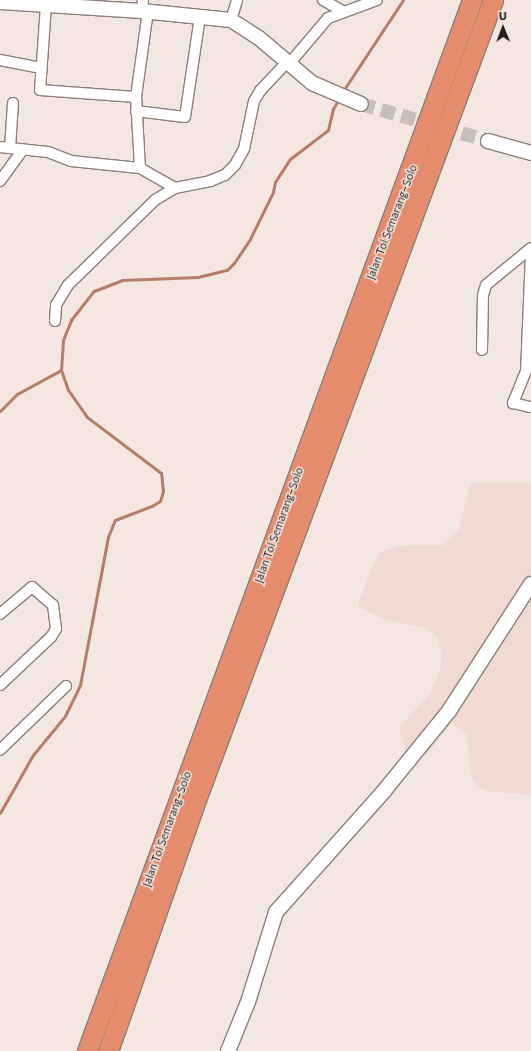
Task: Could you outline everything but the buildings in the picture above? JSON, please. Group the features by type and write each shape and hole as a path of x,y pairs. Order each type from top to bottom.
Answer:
{"highway":[{"name":"Jalan Tol Semarang–Solo","path":"87,1051 472,0"},
{"name":"Jalan Tol Semarang–Solo","path":"108,1051 200,790 493,0"}],"street":[{"path":"231,20 237,0"},
{"path":"323,0 343,12"},
{"path":"55,321 56,305 68,285 155,200 175,188 210,181 225,174 235,165 244,149 254,101 260,91 288,63 325,21 343,12 365,6 377,0"},
{"path":"8,2 46,5 70,3 144,7 200,17 231,20 259,38 312,83 361,104"},
{"path":"46,5 41,68 41,90 136,97"},
{"path":"140,168 136,97 144,7"},
{"path":"136,111 185,117 200,17"},
{"path":"0,60 41,68"},
{"path":"13,103 5,148 48,152 71,161 140,168 175,188"},
{"path":"488,141 531,151"},
{"path":"0,181 23,149"},
{"path":"482,350 483,295 486,285 531,248"},
{"path":"531,253 526,371 513,403 531,407"},
{"path":"228,1051 248,1002 276,912 384,791 449,711 531,584"},
{"path":"0,614 32,586 53,605 56,629 52,637 0,685"},
{"path":"0,750 66,686"}],"shaded area":[{"path":"470,483 531,483 531,795 487,791 478,786 472,779 467,735 452,723 426,756 406,750 399,728 431,692 440,670 442,656 437,636 425,628 385,620 358,607 360,598 379,553 398,546 444,545 459,529"}],"waterway":[{"path":"343,91 403,0"},
{"path":"0,813 33,755 65,716 80,685 108,537 115,520 152,506 160,501 163,491 161,473 87,417 68,390 61,370 63,340 71,320 94,291 122,280 198,277 227,270 234,263 250,239 273,192 275,182 290,159 328,130 333,109 339,98"},
{"path":"0,411 17,394 61,370"}],"tunnel":[{"path":"361,104 488,141"}]}
